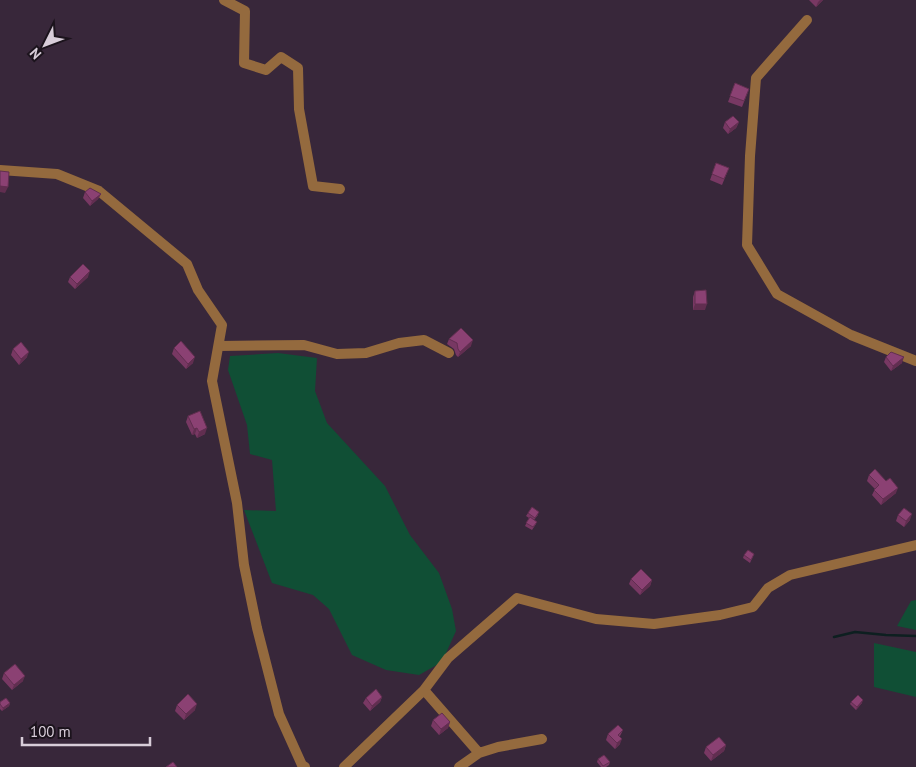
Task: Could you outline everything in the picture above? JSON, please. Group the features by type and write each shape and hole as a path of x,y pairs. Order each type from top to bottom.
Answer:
{"street":[{"path":"224,0 245,11 244,63 266,70 281,57 298,68 299,109 313,186 340,189"},
{"path":"807,20 756,78 750,156 747,245 777,294 851,335 916,361"},
{"path":"0,170 57,174 99,191 187,264 198,290 222,324 212,382 237,503 244,565 256,628 279,714 302,765 305,767"},
{"path":"219,346 304,345 337,354 366,354 398,343 424,340 449,353"},
{"path":"344,767 424,690 448,658 517,598 596,619 654,624 753,607 768,588 790,575 916,545"},
{"path":"424,690 479,753"},
{"path":"459,767 479,753 498,747 542,739"}],"green space":[{"path":"278,353 317,358 315,391 327,423 385,486 410,535 439,573 452,609 456,631 442,662 419,675 386,670 352,655 329,609 313,595 272,583 244,510 276,511 272,460 250,454 247,425 228,370 230,356"},
{"path":"916,600 916,630 897,626 911,601"},
{"path":"874,643 916,652 916,697 874,687"}],"building":[{"path":"735,83 749,89 744,101 730,96"},
{"path":"733,116 739,122 730,129 725,122"},
{"path":"716,163 729,168 724,179 712,174"},
{"path":"0,171 9,172 8,187 0,186"},
{"path":"90,188 101,194 92,201 85,192"},
{"path":"83,264 90,271 77,284 70,277"},
{"path":"706,290 707,304 695,304 695,291"},
{"path":"461,328 473,340 460,352 457,343 449,339"},
{"path":"181,341 195,357 188,364 174,348"},
{"path":"21,342 29,352 21,359 13,349"},
{"path":"891,352 904,357 893,366 886,357"},
{"path":"200,411 207,428 199,432 197,428 194,429 188,416"},
{"path":"875,469 886,481 890,478 898,488 883,499 874,490 879,485 869,475"},
{"path":"532,507 539,512 535,518 528,513"},
{"path":"904,508 912,514 906,521 898,515"},
{"path":"530,517 537,522 533,527 526,523"},
{"path":"748,550 754,554 751,560 744,555"},
{"path":"641,569 652,580 642,590 631,579"},
{"path":"15,664 25,676 14,685 4,673"},
{"path":"376,689 382,697 372,706 366,698"},
{"path":"188,694 197,704 186,714 177,705"},
{"path":"858,695 863,700 857,707 851,702"},
{"path":"6,698 10,703 3,708 0,702"},
{"path":"442,713 450,722 441,729 433,720"},
{"path":"618,725 623,730 618,735 622,739 617,743 608,734"},
{"path":"719,737 726,745 713,755 706,747"},
{"path":"604,755 610,762 603,766 598,759"},
{"path":"173,762 177,767 166,767"}],"waterway":[{"path":"834,637 855,632 916,636"}]}
